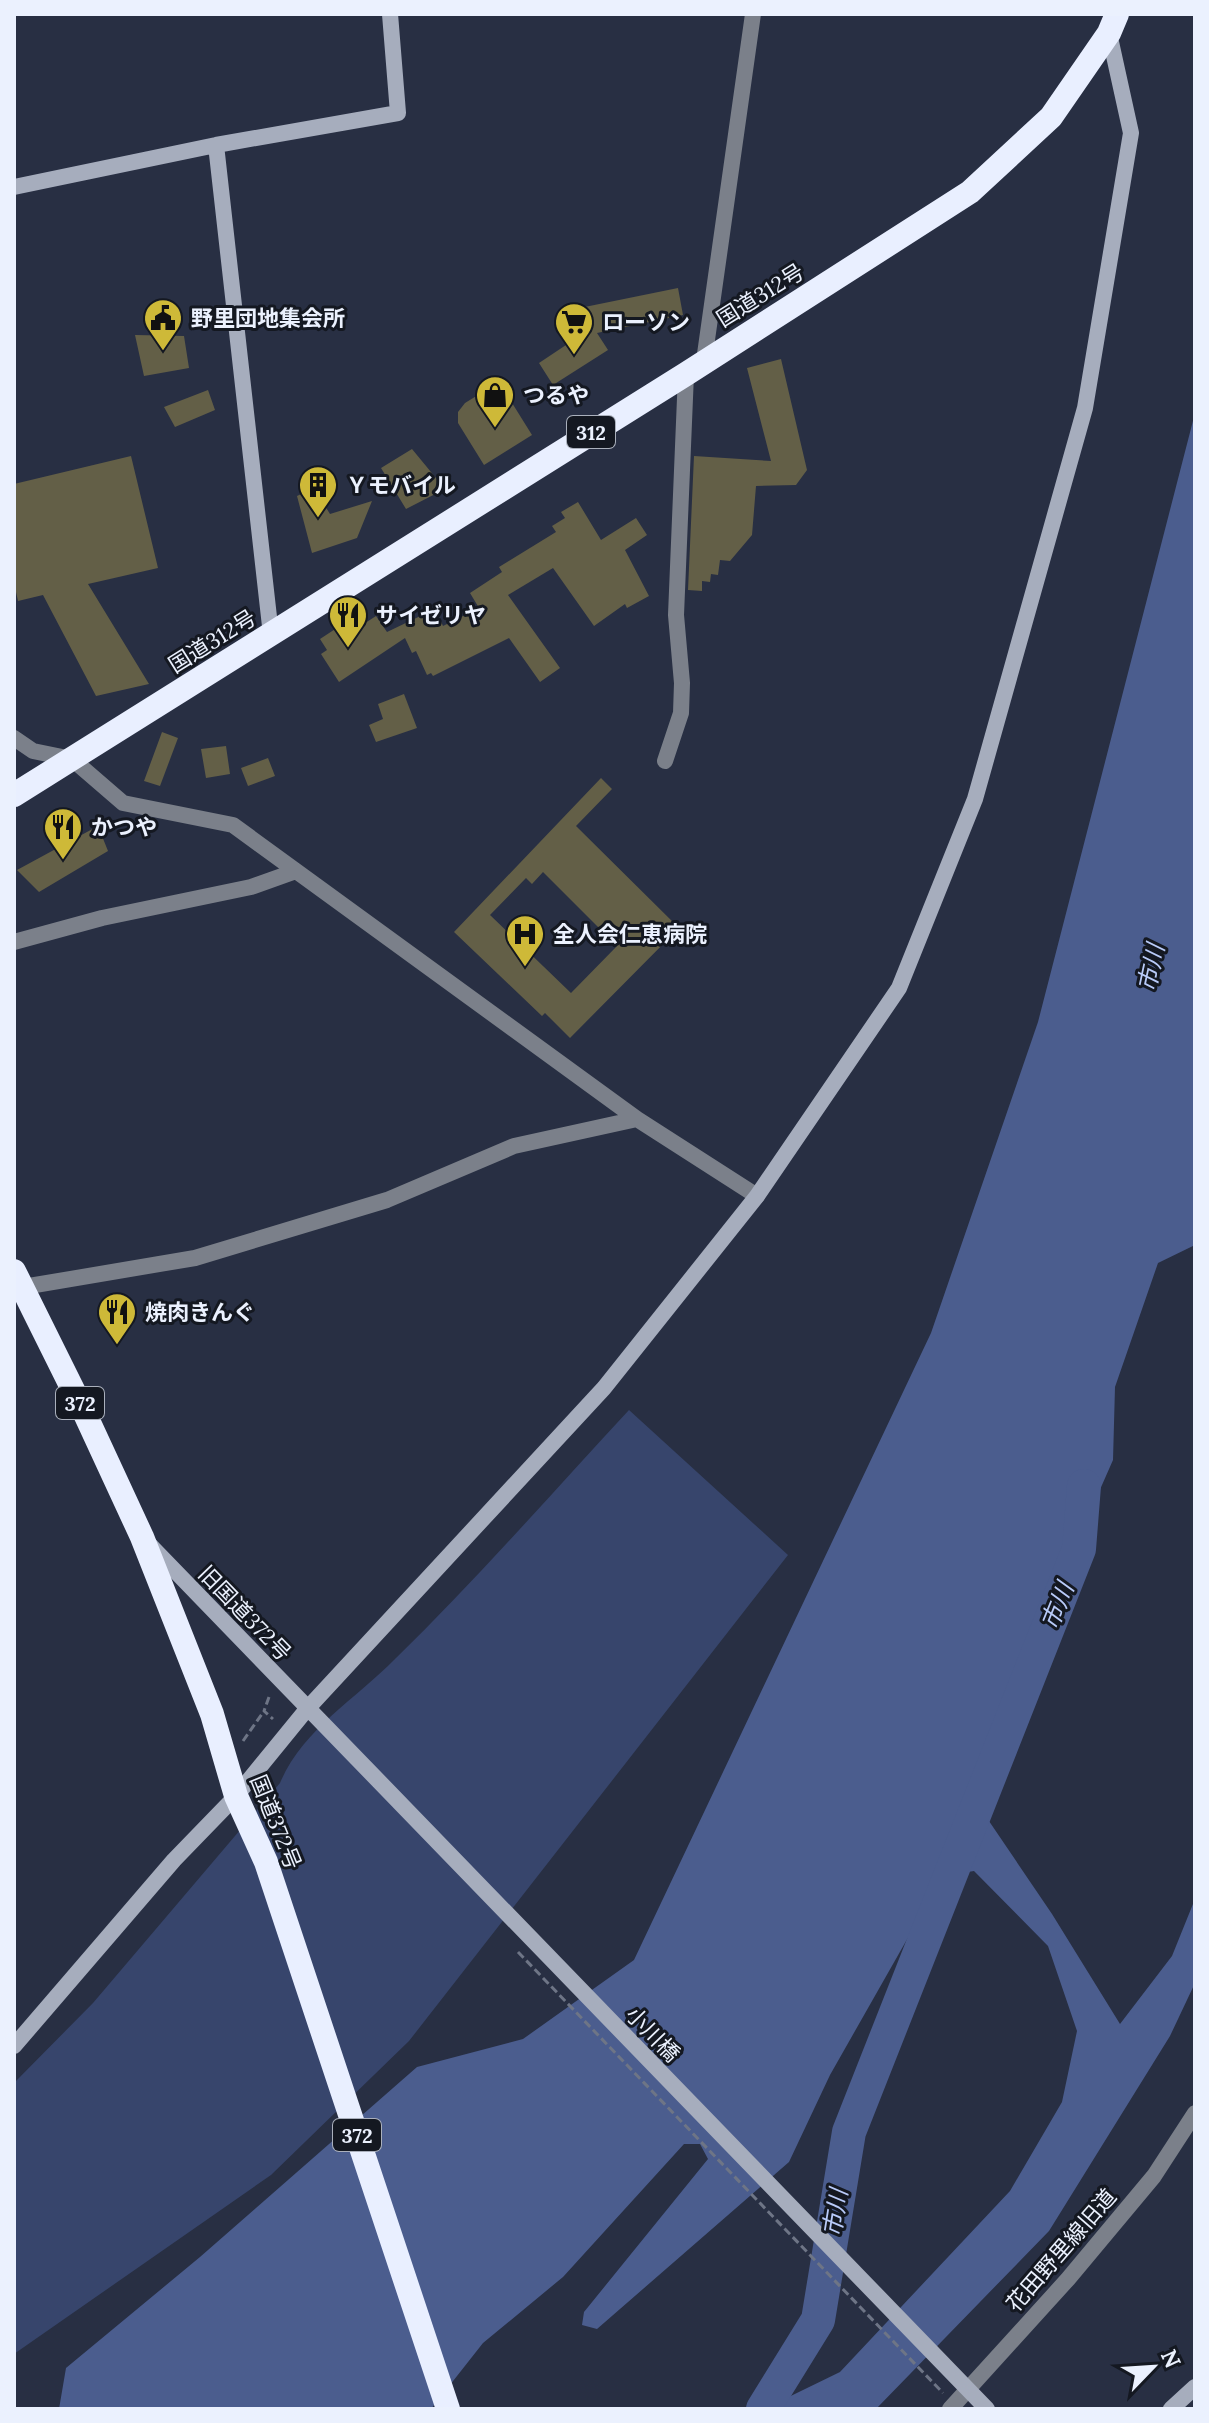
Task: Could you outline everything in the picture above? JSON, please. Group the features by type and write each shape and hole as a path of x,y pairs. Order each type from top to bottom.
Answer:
{"highway":[{"name":"国道312号","path":"14,795 970,192 1051,117 1113,24"},
{"name":"国道372号","path":"18,1279 142,1537 212,1714 236,1796 266,1862 448,2409"}],"street":[{"path":"14,187 216,145 398,113 390,14"},
{"path":"665,761 681,713 682,683 676,615 695,367 753,14"},
{"path":"16,2042 174,1860 312,1714 604,1388 757,1196 899,988 975,799 1085,408 1131,133 1113,24"},
{"path":"216,145 271,635"},
{"path":"14,738 33,751 72,759 123,803 233,825 637,1119 757,1196"},
{"path":"14,942 102,918 251,887 296,871"},
{"path":"18,1279 195,1258 387,1200 514,1146 637,1119"},
{"name":"旧国道372号","path":"142,1537 312,1714"},
{"name":"小川橋","path":"312,1714 962,2385"},
{"name":"花田野里線旧道","path":"948,2402 1068,2279 1154,2176 1195,2113"},
{"path":"962,2385 987,2409"},
{"path":"1171,2409 1195,2387"}],"path":[{"path":"241,1744 264,1711 269,1697"},
{"path":"264,1711 273,1719"},
{"path":"515,1949 948,2402"}],"shaded area":[{"path":"629,1410 788,1555 409,2041 271,2175 14,2354 14,2083 93,2003 280,1783 290,1764 316,1731 425,1629"}],"water":[{"path":"1195,413 1195,1245 1158,1263 1115,1387 1113,1460 1003,1710 974,1799 1052,1914 1120,2024 1172,1956 1195,1899 1195,1983 1170,2036 1049,2231 876,2409 764,2409 840,2372 1010,2191 1062,2102 1077,2031 1048,1946 974,1871 943,1876 830,2075 789,2162 597,2329 582,2325 584,2312 708,2159 700,2144 684,2144 563,2277 483,2343 431,2409 59,2409 66,2368 200,2257 417,2067 523,2039 634,1960 931,1333 1038,1022"}],"building":[{"path":"678,288 683,315 597,333 608,350 553,385 539,363 566,345 560,312"},
{"name":"野里団地集会所","path":"135,335 184,336 189,368 144,376"},
{"path":"781,359 807,470 796,485 756,486 752,535 730,561 720,560 718,575 711,574 710,582 702,581 702,591 688,590 694,456 771,461 747,368"},
{"name":"つるや","path":"499,382 532,435 484,465 458,423 458,412 465,403"},
{"path":"208,390 215,410 175,427 164,407"},
{"path":"412,449 445,489 406,509 381,468"},
{"path":"131,456 158,568 88,584 149,684 96,696 43,595 18,601 14,583 14,484"},
{"name":"Ｙモバイル","path":"314,488 330,514 372,501 357,538 312,553 297,496"},
{"path":"578,502 601,540 636,518 647,535 625,550 649,596 627,608 625,604 594,626 553,568 508,595 560,668 540,682 509,638 433,676 431,673 427,675 416,651 412,653 405,638 339,682 321,654 327,650 320,639 352,618 359,627 376,616 387,632 435,609 443,626 479,608 470,593 502,572 499,567 556,532 552,526 565,518 561,512"},
{"path":"404,694 417,728 376,742 369,725 383,719 378,704"},
{"path":"162,732 178,738 160,786 144,781"},
{"path":"226,746 230,774 206,778 201,749"},
{"path":"268,758 275,776 248,786 241,768"},
{"path":"601,778 612,789 576,826 679,928 570,1038 545,1013 542,1016 454,932","holes":["543,872 617,946 571,993 490,915 526,878 532,884"]},
{"name":"かつや","path":"98,826 108,851 39,892 17,870"}],"waterway":[{"name":"市川","path":"763,2409 818,2320 849,2132 1079,1549 1084,1486"}],"place":[{"name":"野里団地集会所","path":"163,352"},
{"name":"ローソン","path":"574,356"},
{"name":"つるや","path":"495,429"},
{"name":"Ｙモバイル","path":"318,519"},
{"name":"サイゼリヤ","path":"348,649"},
{"name":"かつや","path":"63,861"},
{"name":"全人会仁恵病院","path":"525,968"},
{"name":"焼肉きんぐ","path":"117,1346"}]}
